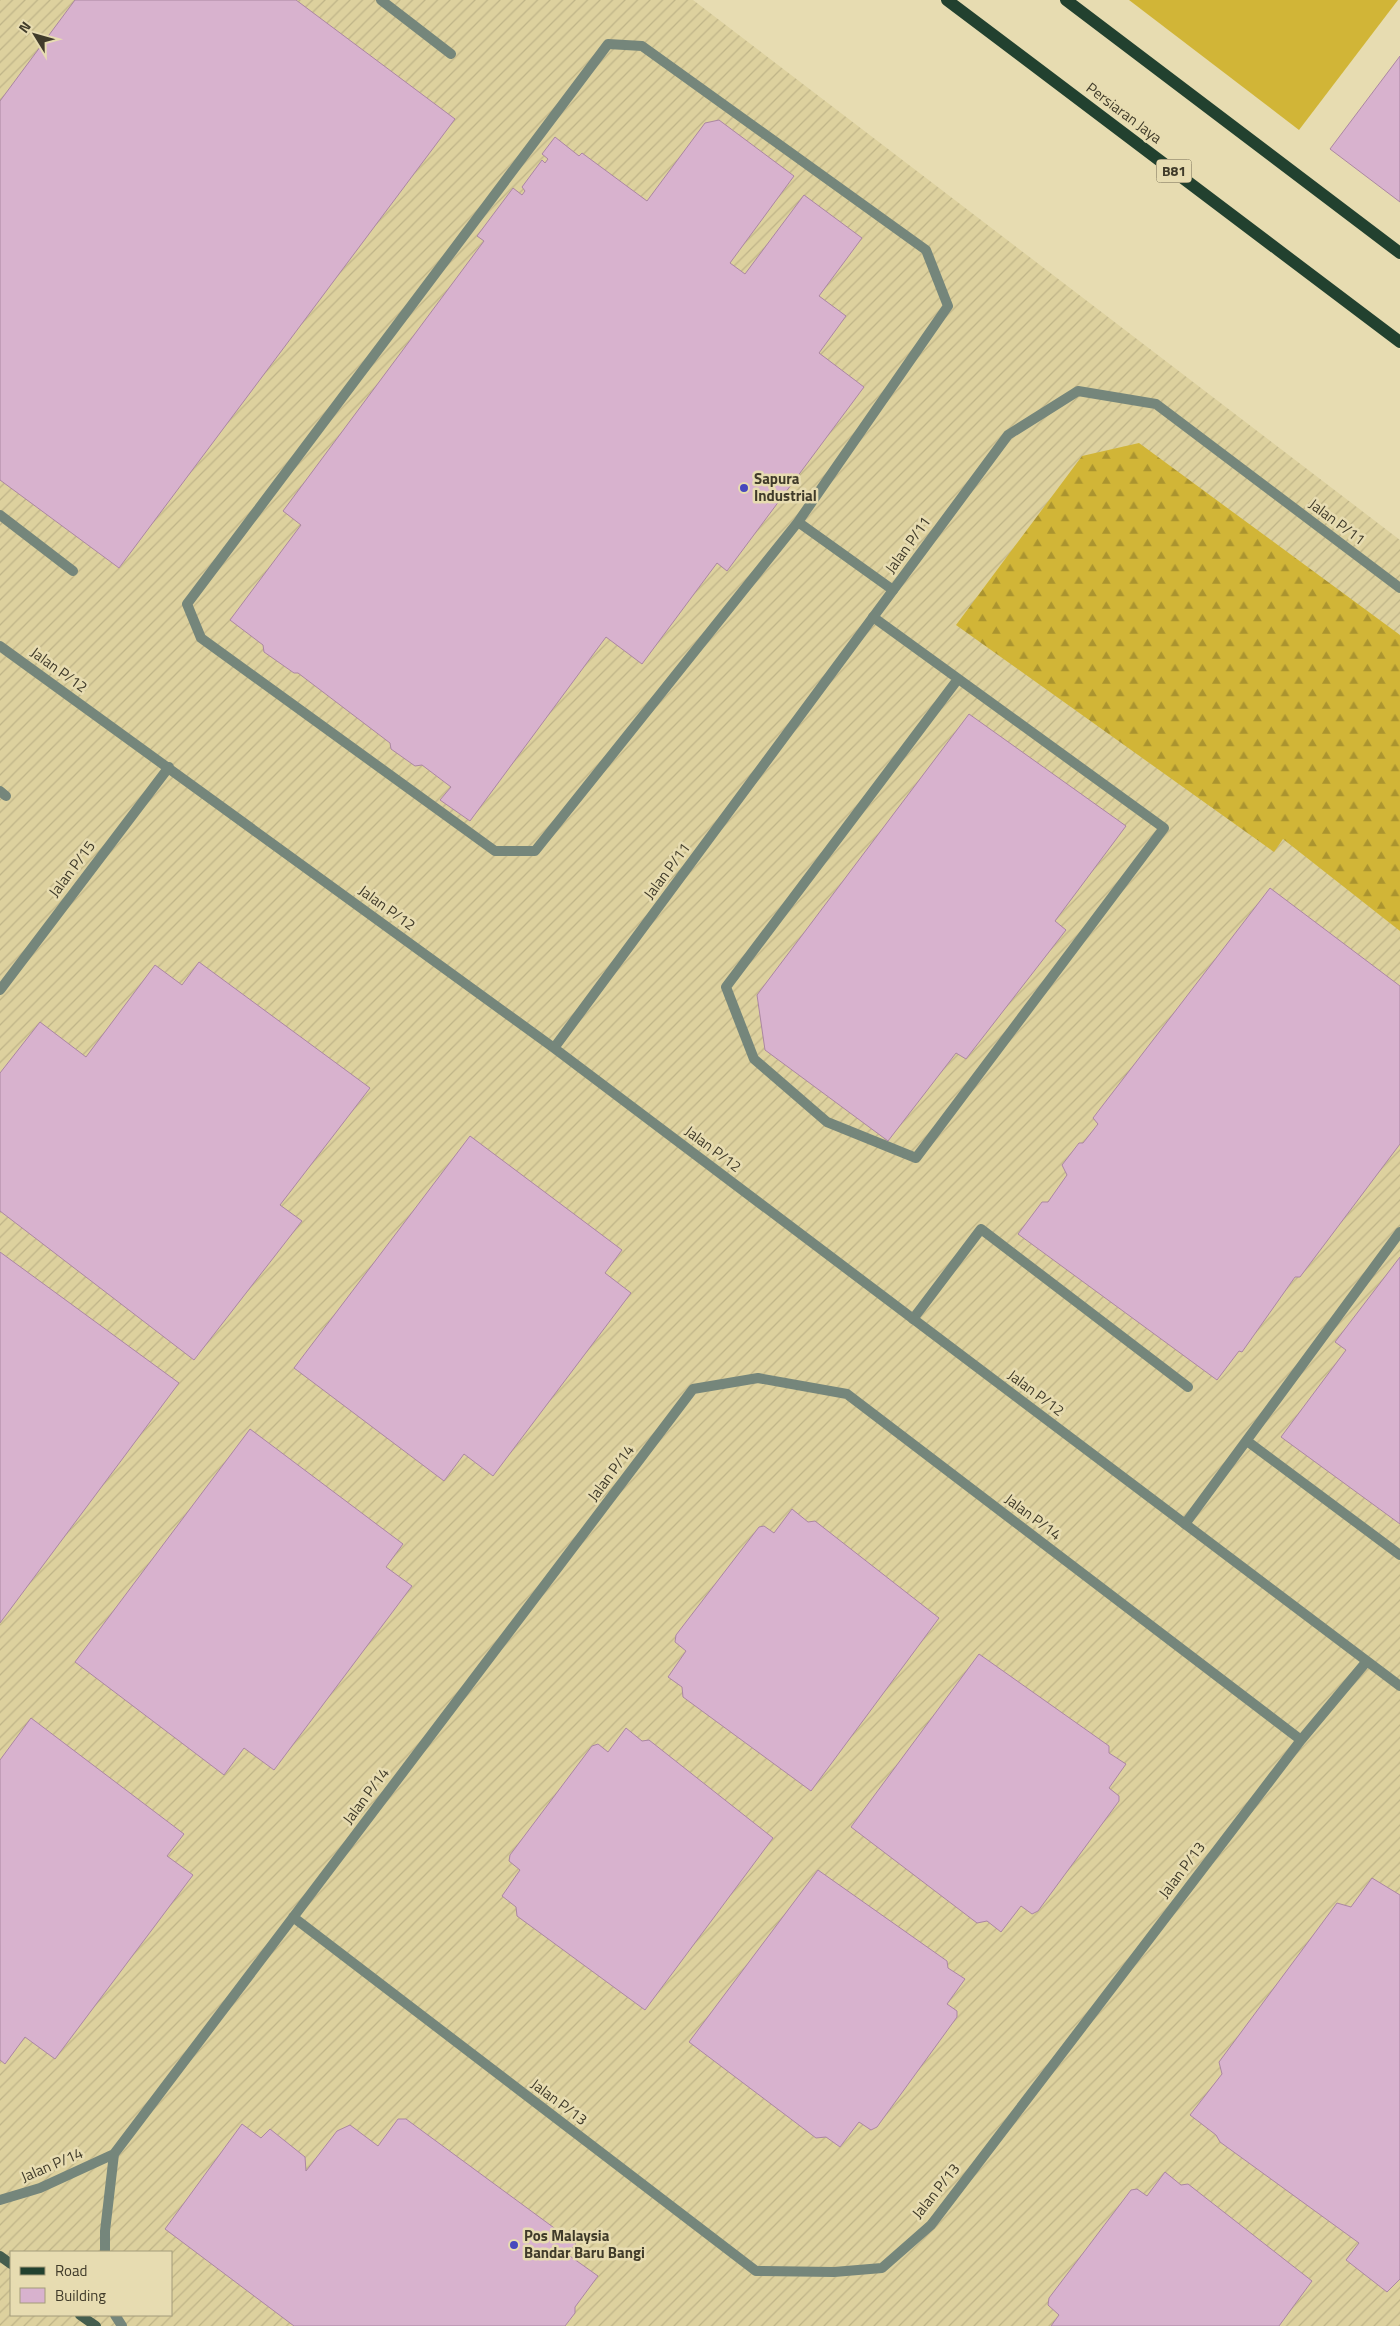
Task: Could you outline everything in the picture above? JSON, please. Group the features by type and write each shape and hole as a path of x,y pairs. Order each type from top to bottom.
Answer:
{"main road":[{"name":"Persiaran Jaya","path":"948,0 1400,342"},
{"path":"1066,0 1400,253"}],"street":[{"path":"381,0 451,54"},
{"path":"608,44 642,46 926,250 948,306 798,522 535,851 495,851 202,638 187,604 608,44"},
{"name":"Jalan P/11","path":"554,1048 1008,435 1078,391 1156,404 1400,588"},
{"path":"0,515 73,571"},
{"path":"798,522 893,590"},
{"path":"873,617 1164,828 916,1158 828,1122 754,1059 726,987 958,679"},
{"name":"Jalan P/12","path":"0,646 554,1048 1400,1686"},
{"name":"Jalan P/15","path":"0,990 169,767"},
{"path":"913,1319 981,1229 1188,1386"},
{"path":"1185,1524 1400,1232"},
{"name":"Jalan P/14","path":"0,2200 40,2188 114,2154 694,1390 758,1378 847,1394 1301,1740"},
{"path":"1247,1441 1400,1555"},
{"name":"Jalan P/13","path":"293,1917 756,2271 834,2272 882,2268 931,2225 1301,1740 1367,1661"},
{"path":"105,2251 105,2231 114,2154"},
{"path":"81,2316 96,2326"}],"shaded area":[{"path":"0,0 693,0 1400,540 1400,2326 0,2326"}],"green space":[{"path":"1129,0 1398,0 1299,130"},
{"path":"1139,443 1400,635 1400,931 1283,839 1274,852 956,625 1082,456"}],"building":[{"path":"75,0 296,0 455,119 119,568 0,480 0,101"},
{"path":"1400,56 1400,202 1330,149"},
{"path":"719,120 794,176 730,263 745,274 804,195 862,238 819,296 846,316 819,353 864,387 727,571 717,563 642,664 606,637 470,821 440,800 451,787 422,765 415,766 391,749 390,743 298,673 294,673 264,652 263,645 230,620 301,525 283,511 484,241 477,236 513,188 522,195 525,191 522,187 542,160 545,163 548,159 542,154 555,137 579,156 582,153 647,201 705,123"},
{"path":"969,714 1126,826 1055,921 1066,930 966,1059 956,1053 888,1141 765,1050 757,995"},
{"path":"1270,888 1400,986 1400,1144 1300,1277 1295,1277 1242,1352 1239,1351 1217,1380 1018,1234 1042,1202 1048,1202 1067,1175 1062,1165 1079,1143 1083,1143 1098,1124 1093,1118"},
{"path":"199,962 370,1088 280,1205 302,1221 194,1360 0,1211 0,1073 40,1022 86,1057 155,965 182,985"},
{"path":"470,1136 622,1250 605,1273 631,1293 493,1476 464,1454 444,1481 294,1368"},
{"path":"0,1252 179,1383 0,1623"},
{"path":"1400,1257 1400,1524 1281,1437 1346,1350 1335,1342"},
{"path":"250,1429 403,1544 386,1567 412,1586 274,1770 244,1748 224,1775 75,1662"},
{"path":"792,1509 808,1522 815,1521 939,1618 811,1791 683,1697 682,1687 668,1677 686,1651 675,1642 676,1635 759,1527 764,1526 774,1533"},
{"path":"979,1654 1109,1746 1109,1753 1126,1764 1109,1788 1119,1796 1119,1801 1038,1911 1032,1914 1021,1906 1001,1932 987,1921 977,1923 851,1827"},
{"path":"31,1718 184,1834 167,1856 193,1875 55,2059 25,2037 5,2064 0,2060 0,1760"},
{"path":"626,1728 642,1741 649,1740 773,1838 645,2010 517,1916 516,1907 502,1896 520,1870 509,1861 510,1855 592,1746 598,1744 608,1752"},
{"path":"818,1870 947,1961 948,1968 965,1979 947,2004 957,2011 957,2017 877,2127 871,2130 859,2122 840,2147 826,2137 816,2138 689,2042"},
{"path":"1372,1878 1400,1895 1400,2279 1387,2292 1346,2260 1359,2243 1220,2142 1216,2135 1190,2115 1222,2074 1219,2062 1337,1903 1351,1907"},
{"path":"398,2119 406,2119 576,2244 567,2254 598,2276 575,2307 575,2313 565,2326 294,2326 165,2229 242,2124 261,2138 270,2129 305,2157 306,2171 337,2131 350,2125 378,2146"},
{"path":"1165,2172 1181,2185 1188,2184 1312,2281 1279,2326 1051,2326 1059,2315 1048,2305 1049,2298 1131,2190 1137,2189 1147,2196"}],"place":[{"name":"Sapura Industrial","path":"744,488"},
{"name":"Pos Malaysia Bandar Baru Bangi","path":"514,2245"}]}
